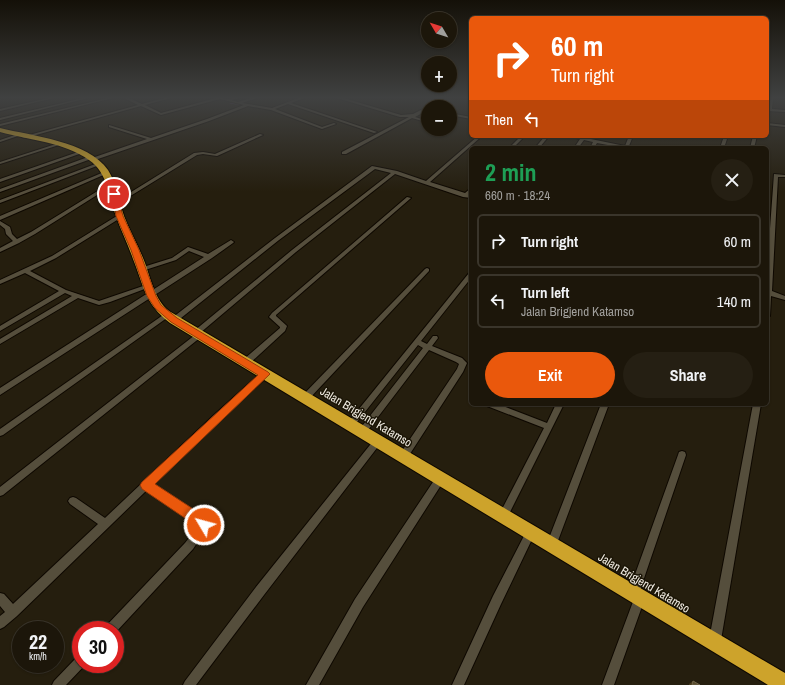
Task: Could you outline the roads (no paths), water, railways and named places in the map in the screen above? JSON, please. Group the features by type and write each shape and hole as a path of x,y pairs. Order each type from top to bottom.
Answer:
{"highway":[{"path":"0,130 56,145 97,165"},
{"name":"Jalan Brigjend Katamso","path":"97,165 118,209 150,290 158,306 171,317 377,442 785,684"}],"street":[{"path":"0,141 48,129"},
{"path":"119,129 150,139"},
{"path":"0,218 13,213 97,165 150,139 179,129"},
{"path":"366,129 375,132"},
{"path":"344,153 388,129"},
{"path":"0,282 66,250 118,209 196,154 203,152 215,155 261,135"},
{"path":"427,183 478,138"},
{"path":"514,146 521,138"},
{"path":"539,146 545,138"},
{"path":"587,138 619,146"},
{"path":"593,146 596,141"},
{"path":"0,164 56,145"},
{"path":"0,181 97,165"},
{"path":"1,190 97,165"},
{"path":"0,202 97,165"},
{"path":"0,250 17,242 97,165"},
{"path":"0,433 171,317 374,167 395,172 469,197"},
{"path":"0,492 198,334 334,219 395,172"},
{"path":"769,269 773,175 785,176"},
{"path":"1,190 14,197"},
{"path":"465,196 469,192"},
{"path":"246,362 283,329 284,326 272,317 274,314 409,198"},
{"path":"6,210 13,213"},
{"path":"0,223 8,228 9,234 17,242"},
{"path":"0,392 64,350 150,290 210,257 231,242"},
{"path":"142,269 174,259 188,249 210,257"},
{"path":"26,270 64,291 94,302 104,302 150,290"},
{"path":"305,398 427,270"},
{"path":"356,429 416,342 469,276"},
{"path":"0,329 64,291"},
{"path":"769,293 785,298"},
{"path":"0,342 76,296"},
{"path":"356,429 428,347 434,338"},
{"path":"403,457 460,370 463,363 416,342"},
{"path":"0,624 265,374"},
{"path":"495,406 549,428"},
{"path":"503,517 559,406"},
{"path":"551,546 604,406"},
{"path":"714,642 757,406"},
{"path":"189,685 260,591 377,442"},
{"path":"608,685 682,455"},
{"path":"312,685 359,603 440,479"},
{"path":"118,621 189,546 204,525 203,522 146,485"},
{"path":"73,501 106,524"},
{"path":"458,685 530,533"},
{"path":"0,598 13,612"},
{"path":"58,685 72,670"}]}
